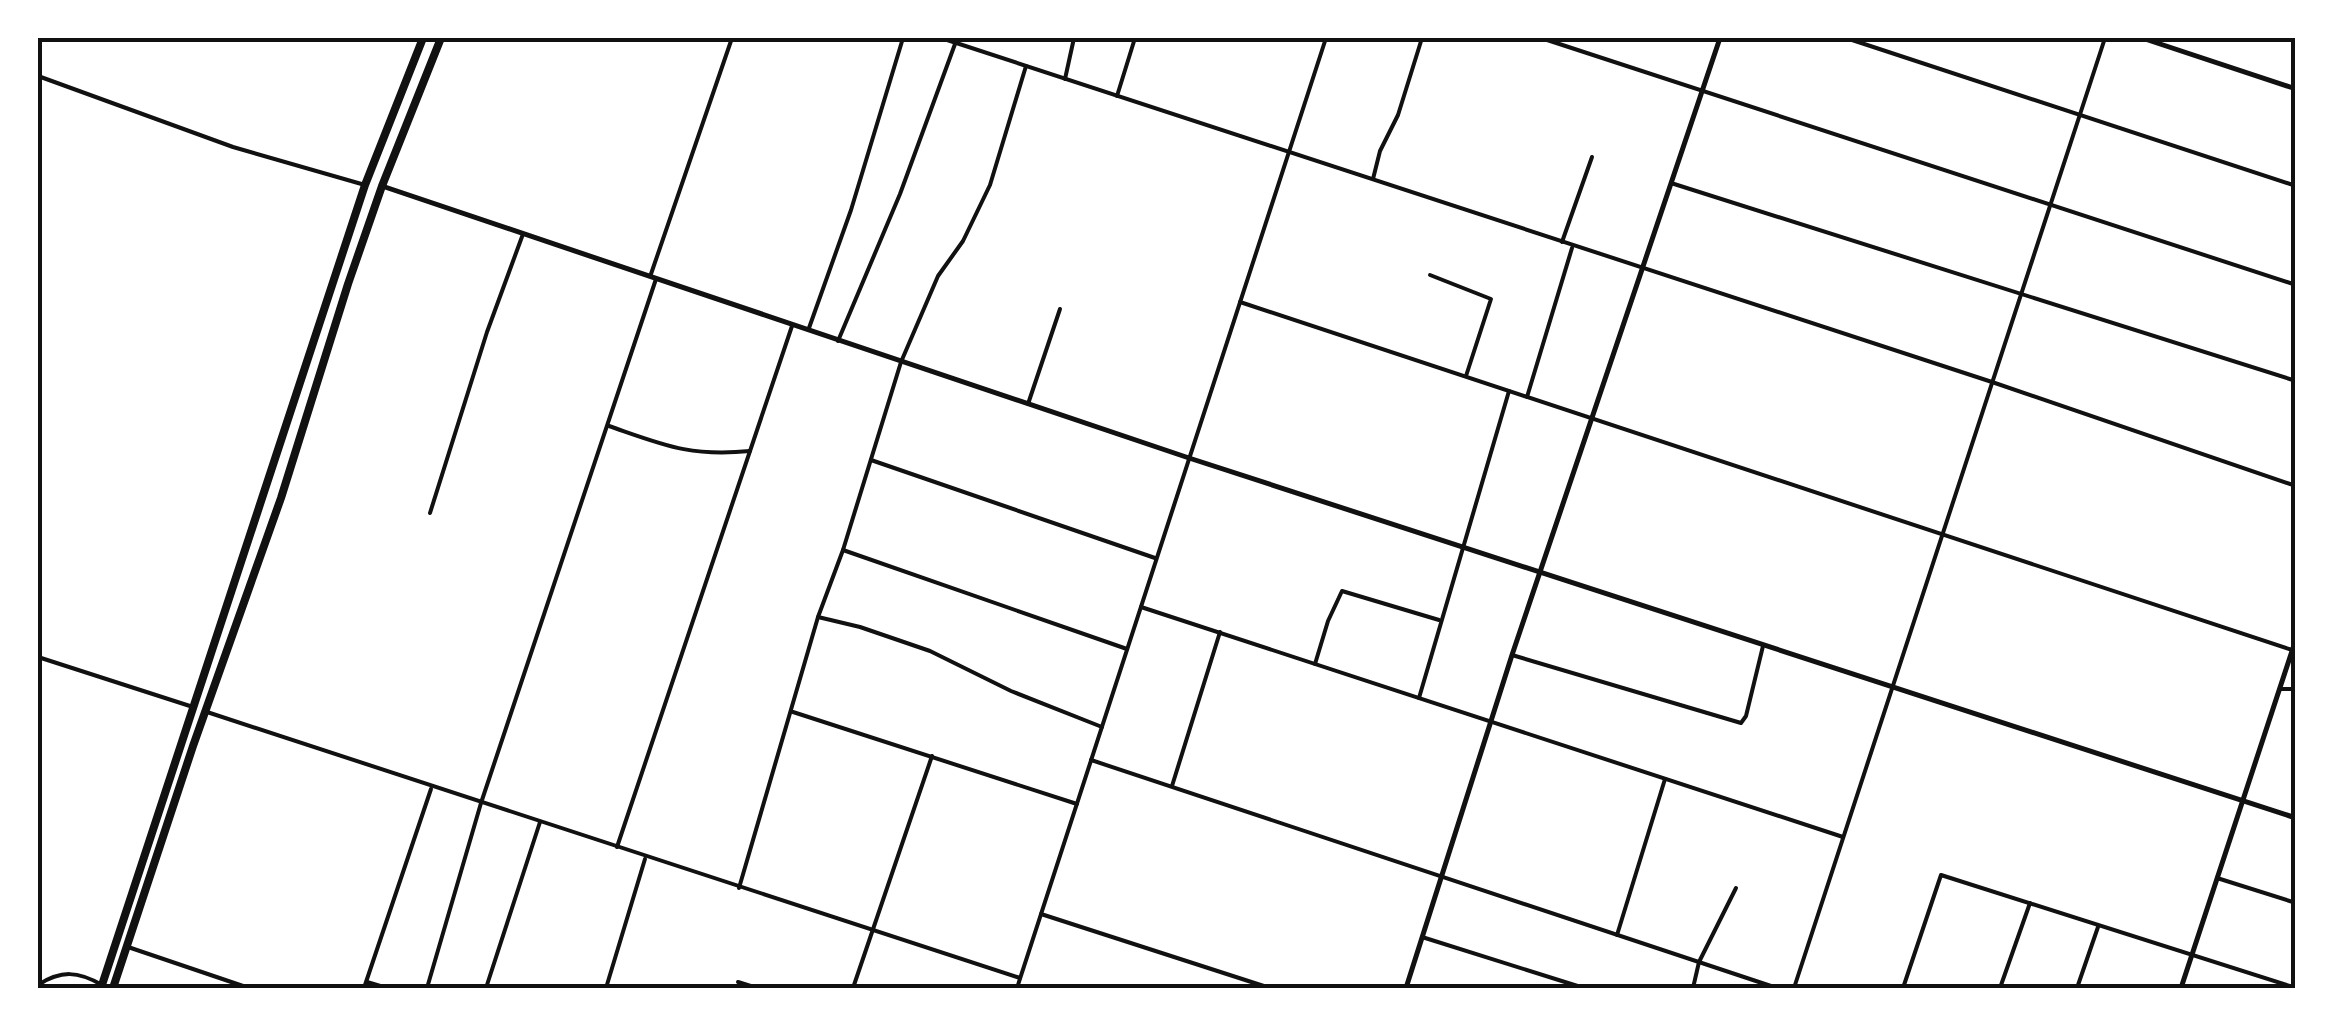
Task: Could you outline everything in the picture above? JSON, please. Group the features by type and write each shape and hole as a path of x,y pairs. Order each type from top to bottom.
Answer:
{"highway":[{"path":"99,986 365,185 423,38"},
{"path":"113,988 281,498 382,186 442,38"},
{"path":"290,414 305,418"}],"street":[{"path":"428,988 481,803 732,38"},
{"path":"808,331 851,210 902,38"},
{"path":"940,38 1992,382 2296,486"},
{"path":"1065,79 1074,38"},
{"path":"1117,96 1136,38"},
{"path":"1016,988 1326,38"},
{"path":"1373,179 1422,38"},
{"path":"1541,38 2296,285"},
{"path":"1406,988 1512,655 1720,38"},
{"path":"1846,38 2296,186"},
{"path":"1794,988 2105,38"},
{"path":"2142,38 2296,89"},
{"path":"838,341 900,194 955,44"},
{"path":"739,888 818,617 843,550 901,362 938,276 963,241 990,186 1026,66"},
{"path":"38,76 233,148 365,185"},
{"path":"1562,243 1592,157"},
{"path":"1671,183 2296,381"},
{"path":"382,186 1190,458 2296,818"},
{"path":"430,513 522,234"},
{"path":"1527,397 1573,247"},
{"path":"1430,275 1490,299 1466,376"},
{"path":"1240,302 2292,650"},
{"path":"1028,404 1060,309"},
{"path":"617,847 792,326"},
{"path":"1419,698 1509,391"},
{"path":"607,425 666,447 698,454 750,451"},
{"path":"871,460 1157,558"},
{"path":"843,550 1127,649"},
{"path":"1315,664 1342,591 1439,620"},
{"path":"1141,606 1843,837"},
{"path":"818,617 930,651 1011,691 1102,727"},
{"path":"1172,787 1220,632"},
{"path":"2180,988 2296,638"},
{"path":"1512,655 1740,722 1746,716 1763,646"},
{"path":"38,658 193,707"},
{"path":"2279,689 2296,689"},
{"path":"206,711 431,788 1020,978"},
{"path":"793,712 1076,804"},
{"path":"854,988 932,756"},
{"path":"1091,760 1777,988"},
{"path":"1617,935 1665,779"},
{"path":"364,988 431,788"},
{"path":"486,988 540,821"},
{"path":"606,988 646,857"},
{"path":"1903,988 1941,874 2296,988"},
{"path":"2217,878 2296,903"},
{"path":"1692,988 1699,962 1736,888"},
{"path":"2000,988 2030,903"},
{"path":"1041,914 1270,988"},
{"path":"2077,988 2099,925"},
{"path":"1422,937 1584,988"},
{"path":"128,947 249,988"},
{"path":"38,985 68,972 99,986"},
{"path":"367,982 387,988"},
{"path":"738,982 757,988"}]}
